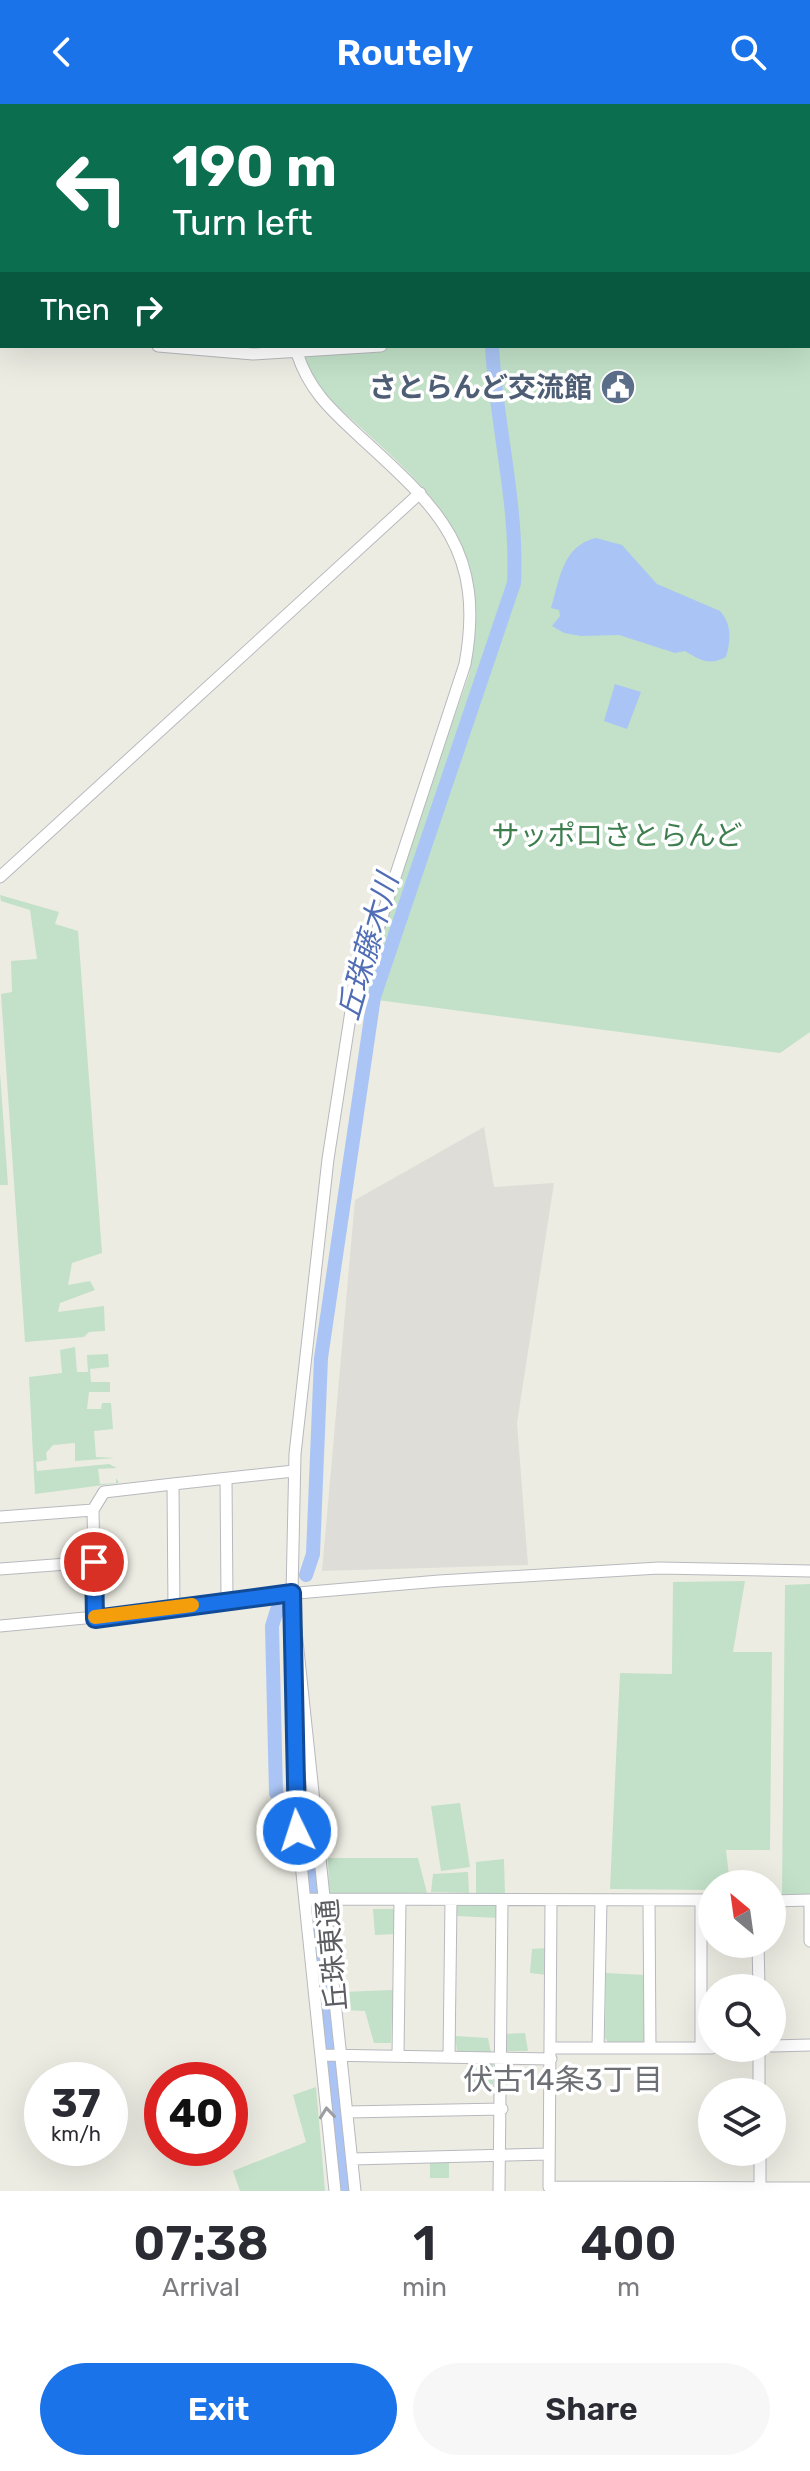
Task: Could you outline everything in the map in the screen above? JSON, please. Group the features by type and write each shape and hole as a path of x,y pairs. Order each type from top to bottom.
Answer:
{"street":[{"path":"182,348 253,354 357,348"},
{"path":"295,1621 292,1593 294,1471 328,1159 351,1011 465,664 472,612 464,563 454,539 420,493 313,391 297,353"},
{"path":"0,877 420,493"},
{"path":"95,1619 93,1510 104,1492 294,1471"},
{"path":"226,1479 227,1599"},
{"path":"173,1484 174,1608"},
{"path":"0,1517 93,1510"},
{"path":"0,1569 94,1562"},
{"path":"0,1626 95,1619 227,1599 292,1593 659,1568 810,1571"},
{"name":"丘珠東通","path":"295,1621 295,1806 335,2191"},
{"name":"丘珠東通","path":"295,1621 355,2191"},
{"path":"305,1899 698,1900"},
{"path":"398,2056 400,1900"},
{"path":"786,1901 810,1900 810,1941"},
{"path":"449,2056 451,1901"},
{"path":"499,2191 502,2155 502,1901"},
{"path":"598,2048 601,1901"},
{"path":"649,1901 650,2048"},
{"path":"551,1902 549,2187 810,2188"},
{"path":"786,2046 810,2045"},
{"path":"322,2055 503,2058 598,2048 698,2048"},
{"path":"347,2112 502,2109"},
{"path":"352,2159 549,2154"},
{"path":"760,2166 760,2189"}],"shaded area":[{"path":"484,1127 494,1187 554,1183 517,1423 528,1565 322,1571 355,1200"}],"green space":[{"name":"サッポロさとらんど","path":"302,348 810,348 810,1032 780,1053 362,998 371,954 469,675 475,625 472,582 460,545 442,512 388,453 321,391 307,370"},
{"path":"0,895 59,912 55,924 78,931 102,1253 72,1263 68,1285 90,1281 95,1290 60,1303 58,1312 104,1306 105,1331 89,1332 84,1337 25,1342 1,994 12,992 11,961 37,959 30,910 1,901"},
{"path":"0,1073 8,1185 0,1185"},
{"path":"75,1347 77,1372 88,1372 87,1355 108,1354 109,1367 90,1369 91,1382 110,1382 110,1392 89,1392 87,1409 101,1409 102,1403 111,1403 113,1429 94,1431 96,1457 115,1458 75,1461 75,1443 53,1445 46,1453 47,1460 36,1462 37,1471 109,1464 117,1468 98,1469 100,1484 116,1483 116,1478 119,1483 35,1494 29,1377 62,1373 60,1350"},
{"path":"745,1581 733,1652 772,1652 770,1850 726,1850 728,1870 698,1870 698,1890 610,1889 620,1673 672,1674 673,1582"},
{"path":"810,1584 810,1894 786,1894 786,1870 782,1870 785,1585"},
{"path":"460,1803 470,1867 441,1871 431,1806"},
{"path":"328,1858 418,1858 427,1893 329,1894"},
{"path":"504,1859 505,1895 476,1893 476,1862"},
{"path":"468,1872 469,1893 431,1892 433,1874"},
{"path":"457,1904 499,1905 499,1918 456,1916"},
{"path":"373,1909 397,1909 396,1934 375,1935"},
{"path":"547,1948 547,1975 530,1973 532,1949"},
{"path":"606,1973 645,1975 647,2040 608,2042 605,2038"},
{"path":"393,1990 391,2043 374,2043 365,2011 343,2010 342,1992"},
{"path":"525,2033 528,2051 505,2051 505,2034"},
{"path":"455,2036 488,2038 491,2053 457,2051"},
{"path":"493,2062 493,2084 468,2085 467,2063"},
{"path":"316,2087 325,2191 240,2191 233,2171 306,2142 293,2095"},
{"path":"449,2159 449,2178 430,2178 430,2161"}],"water":[{"path":"596,538 622,545 657,584 720,611 727,621 729,633 726,657 705,661 685,651 675,653 619,635 581,636 564,633 552,626 560,616 559,610 551,608 564,565 576,548"},
{"path":"615,684 641,692 627,729 604,721"}],"waterway":[{"name":"丘珠藤木川","path":"306,1575 313,1554 321,1358 374,997 514,583 513,523 492,348"},
{"name":"丘珠藤木川","path":"277,1610 272,1626 276,1793 290,1811"},
{"name":"丘珠藤木川","path":"302,1823 308,1831 314,1889"},
{"name":"丘珠藤木川","path":"316,1903 330,2044"},
{"name":"丘珠藤木川","path":"332,2064 344,2191"}],"slow traffic":[{"path":"95,1617 192,1605"}],"place":[{"name":"さとらんど交流館","path":"618,387"}],"district":[{"name":"伏古14条3丁目","path":"563,2080"}],"route":[{"path":"94,1562 95,1619 227,1599 292,1593 295,1621 297,1831"}]}
